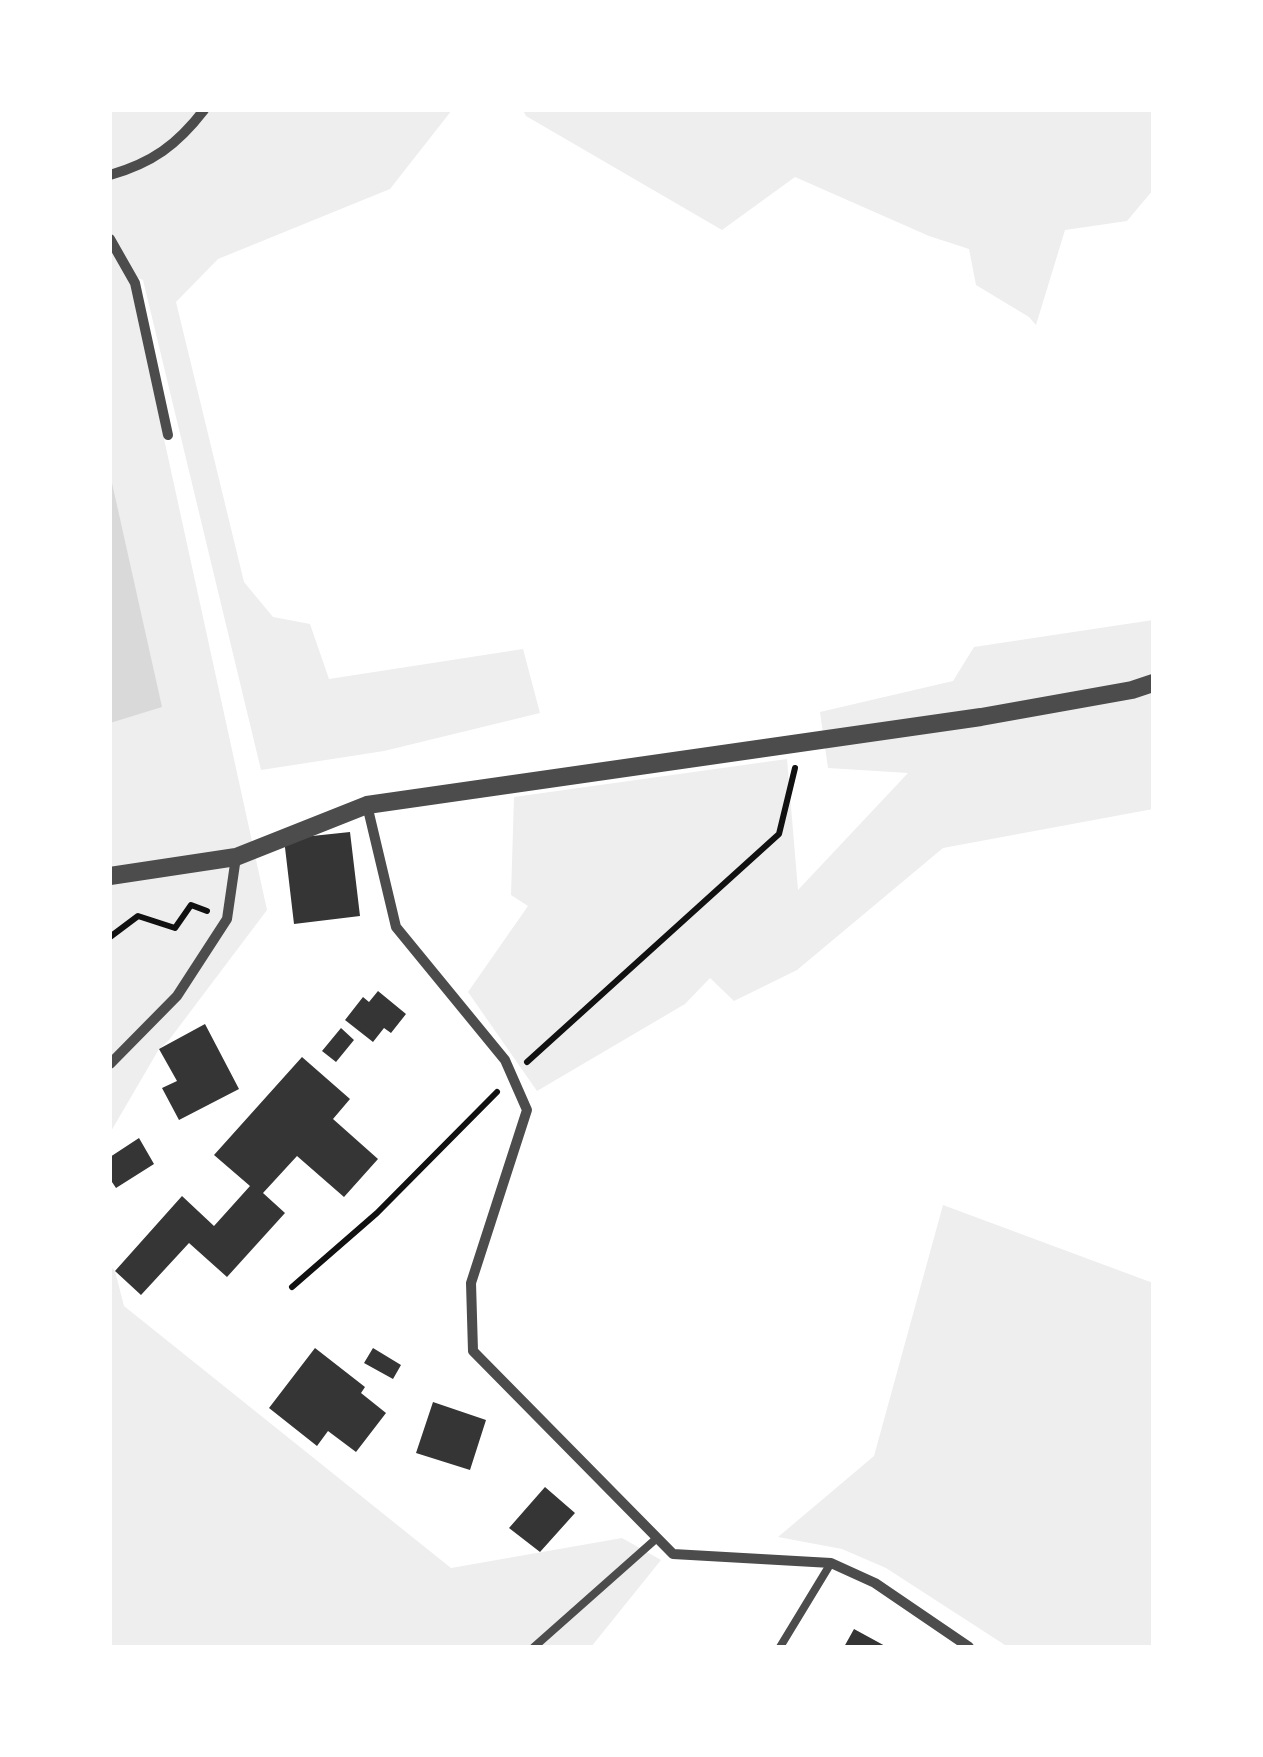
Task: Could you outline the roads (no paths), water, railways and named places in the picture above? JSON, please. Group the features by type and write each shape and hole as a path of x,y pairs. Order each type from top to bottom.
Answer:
{"street":[{"path":"110,175 144,165 188,130 204,110"},
{"path":"110,239 136,284 168,435"},
{"path":"110,876 236,858 367,806 981,717 1153,683"},
{"path":"367,806 396,928 504,1060 527,1110 471,1282 473,1351 673,1554 831,1563 875,1583 969,1647"},
{"path":"110,1064 176,996 227,919 236,858"}],"lane":[{"path":"534,1647 657,1538"},
{"path":"780,1647 831,1563"}]}
